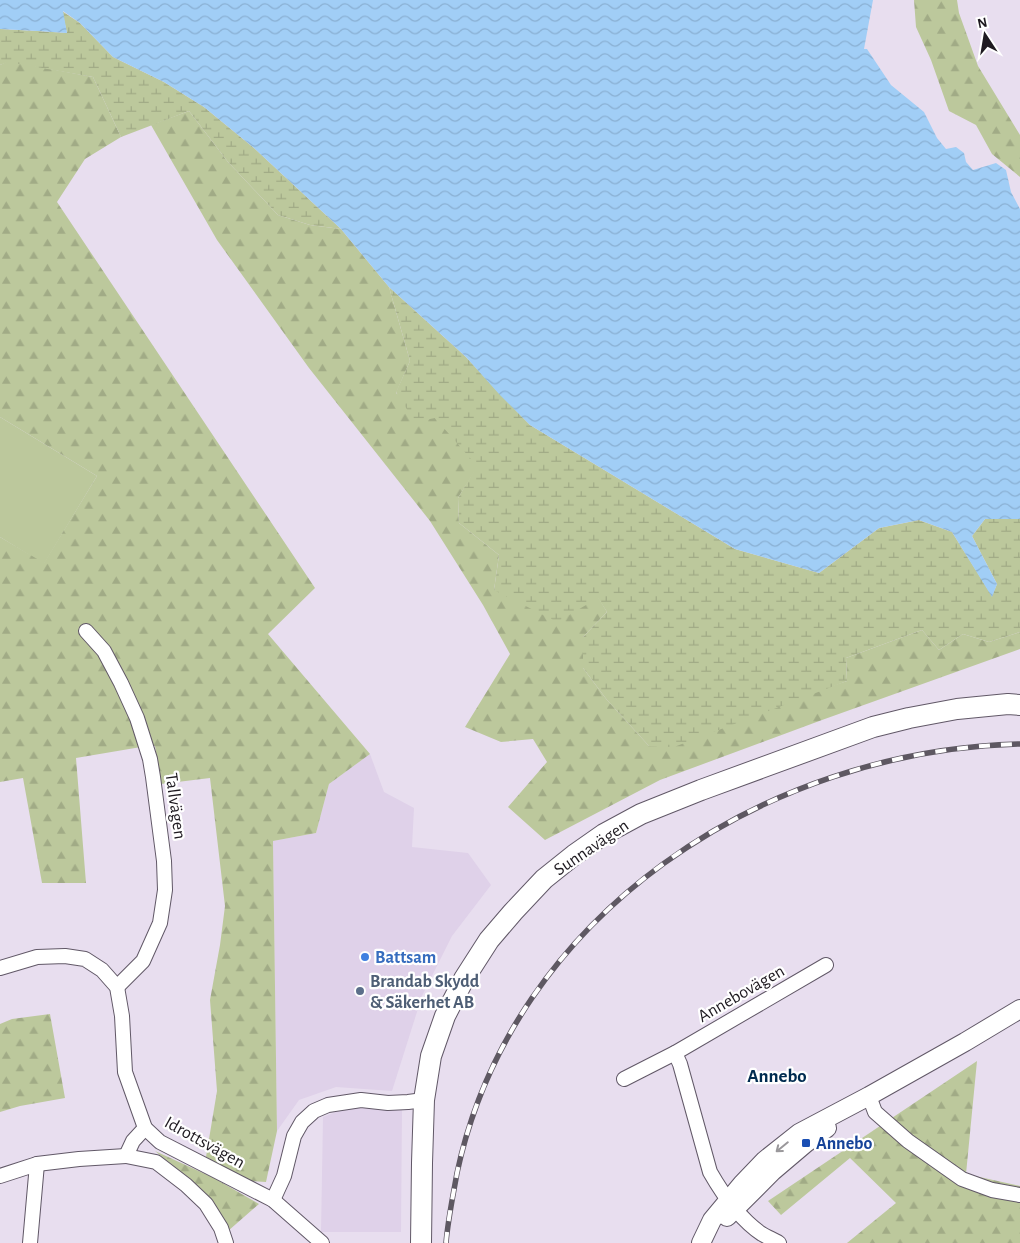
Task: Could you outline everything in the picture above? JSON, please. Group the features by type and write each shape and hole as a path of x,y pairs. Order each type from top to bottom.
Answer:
{"main road":[{"name":"Sunnavägen","path":"421,1243 424,1100 431,1056 444,1016 464,979 490,940 513,912 544,880 574,855 604,834 641,814 873,727 957,709 1008,704 1020,705"}],"street":[{"name":"Tallvägen","path":"86,631 104,651 137,718 150,759 164,861 165,890 160,923 143,961 117,987"},
{"path":"0,968 37,957 65,956 85,959 102,970 117,987"},
{"name":"Annebovägen","path":"624,1079 675,1053 826,965"},
{"name":"Idrottsvägen","path":"117,987 122,1016 125,1072 145,1128 160,1142 273,1200 322,1243"},
{"path":"701,1243 712,1220 732,1204 765,1160 799,1133 869,1096 1020,1009"},
{"path":"675,1053 680,1064 710,1172 719,1188 746,1220 761,1233 780,1243"},
{"path":"869,1096 875,1112 908,1141 962,1179 992,1190 1020,1195"},
{"path":"273,1200 284,1176 294,1136 302,1122 314,1111 328,1105 354,1101 398,1102 424,1100"},
{"path":"126,1156 133,1141 145,1128"},
{"path":"0,1176 36,1164 79,1159 126,1156 156,1162 186,1185 206,1204 221,1228 226,1243"},
{"path":"30,1243 36,1164"}],"shaded area":[{"path":"370,754 384,792 414,808 412,847 468,853 491,885 452,936 422,996 392,1091 336,1087 299,1100 277,1131 273,841 316,833 329,784"},
{"path":"356,1108 402,1109 401,1232 321,1232 323,1117"}],"green space":[{"path":"914,0 957,0 959,13 978,66 1020,135 1020,177 992,154 976,125 949,111 931,60 916,27"},
{"path":"62,11 80,23 113,57 164,82 204,107 254,148 341,229 310,225 278,215 228,162 189,111 121,137 93,77 8,62 0,65 0,29 67,33"},
{"path":"8,61 93,77 121,137 85,159 57,202 315,588 268,634 370,754 329,784 316,833 273,841 277,1131 266,1182 250,1181 206,1157 217,1091 210,1000 225,906 210,778 161,784 155,746 76,758 86,883 42,883 23,778 0,782 0,537 44,563 97,476 0,417 0,65"},
{"path":"189,111 228,162 278,215 310,225 341,229 389,287 410,361 396,393 435,417 478,466 458,498 459,523 499,555 494,590 598,597 607,612 583,637 583,668 607,700 649,746 847,681 846,658 922,630 939,650 963,634 989,642 1020,632 1020,649 660,780 545,840 508,807 547,762 533,739 501,742 465,727 510,654 483,605 430,521 309,368 217,240 151,125"},
{"path":"389,287 466,357 530,425 735,549 819,573 879,528 919,520 952,532 992,596 997,584 972,536 985,519 1020,519 1020,632 989,642 963,634 939,650 922,630 846,658 847,681 674,747 649,746 607,700 583,668 583,637 607,612 598,598 557,622 494,590 499,555 459,523 458,498 477,466 435,418 415,422 396,392 410,361"},
{"path":"0,417 97,476 44,564 0,537"},
{"path":"50,1014 65,1098 20,1106 0,1112 0,1024 12,1019"},
{"path":"977,1061 966,1174 1020,1186 1020,1243 847,1243 896,1203 850,1158 781,1215 768,1201"},
{"path":"155,1151 214,1178 259,1204 228,1231 202,1190"}],"water":[{"path":"0,0 873,0 864,49 867,49 891,85 924,112 937,138 946,149 956,147 964,153 966,162 973,170 996,163 1006,170 1011,192 1020,209 1020,519 985,519 972,536 997,584 992,597 952,532 919,520 879,528 819,573 735,549 530,425 466,357 389,287 341,229 254,148 204,107 164,82 113,57 80,23 63,11 67,33 0,29"}],"railway":[{"path":"446,1243 457,1173 487,1080 532,998 592,925 664,864 744,814 832,777 925,754 1020,744"}],"place":[{"name":"Battsam","path":"365,957"},
{"name":"Brandab Skydd & Säkerhet AB","path":"360,991"},
{"name":"Annebo","path":"806,1143"}],"district":[{"name":"Annebo","path":"777,1075"}]}
